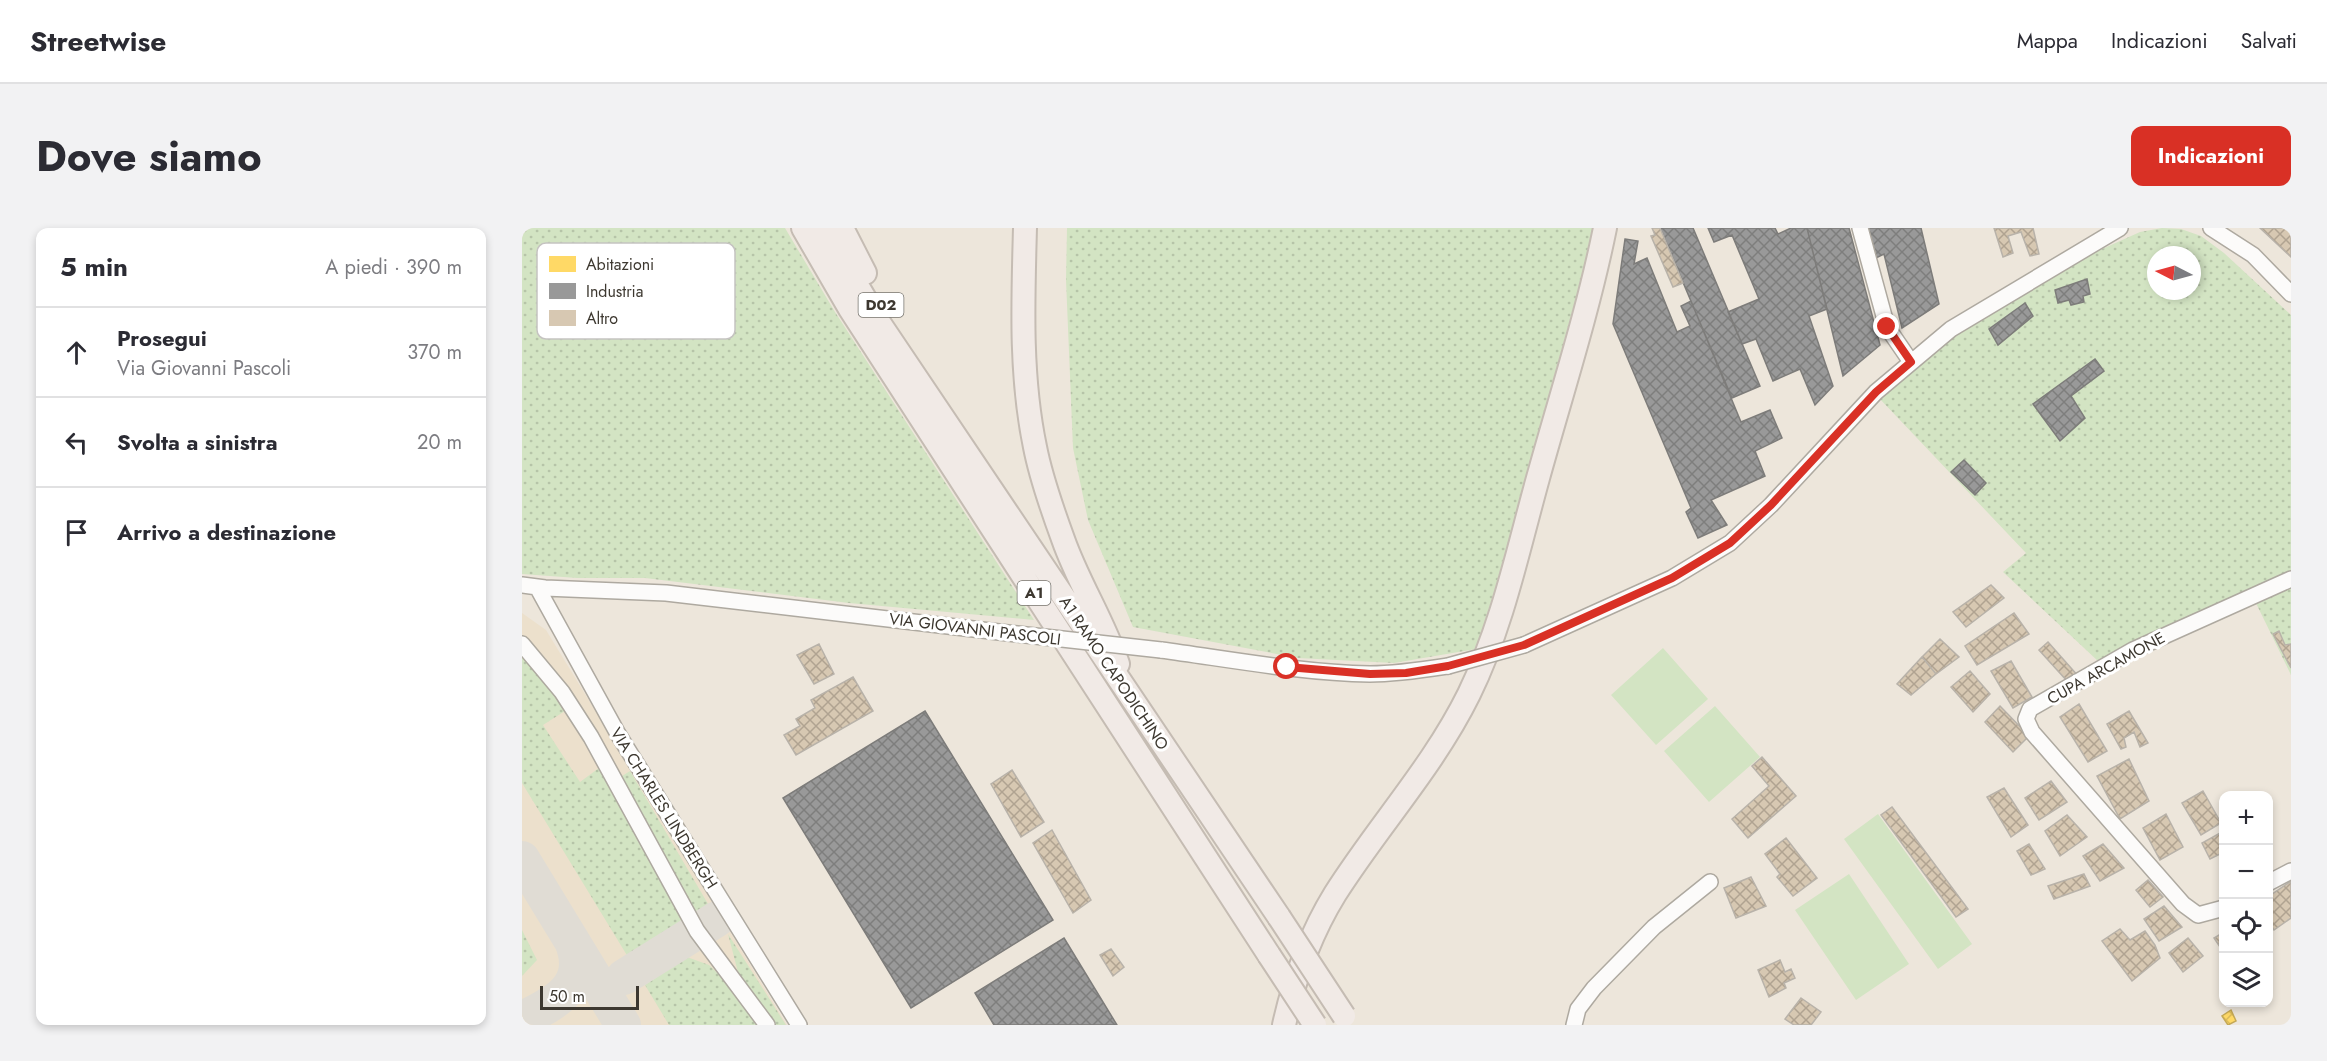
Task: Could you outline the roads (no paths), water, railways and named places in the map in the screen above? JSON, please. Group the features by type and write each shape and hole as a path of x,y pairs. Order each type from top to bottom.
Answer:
{"highway":[{"name":"A1 RAMO CAPODICHINO","path":"803,228 850,309 1315,1025"},
{"name":"A1 RAMO CAPODICHINO","path":"823,228 880,324 1347,1021"},
{"name":"D02","path":"842,228 920,382"},
{"path":"1025,228 1024,351 1035,447 1046,491 1064,541 1083,586 1107,632 1128,694"},
{"path":"1284,1025 1300,972 1315,934 1334,896 1444,741 1480,668 1510,579 1582,320 1605,228"}],"street":[{"path":"1860,228 1887,327 1911,362"},
{"path":"2211,228 2253,255 2291,294"},
{"name":"VIA GIOVANNI PASCOLI","path":"529,586 666,592 1287,667 1370,674 1406,673 1448,666 1524,645 1672,578 1730,543 1771,505 1876,392 1950,329 2119,229"},
{"name":"CUPA ARCAMONE","path":"2219,909 2198,915 2182,904 2032,732 2026,718 2030,709 2133,650 2291,579"},
{"name":"VIA CHARLES LINDBERGH","path":"529,586 799,1025"},
{"path":"522,644 562,692 591,737 697,931 767,1025"},
{"path":"2273,880 2291,871"},
{"path":"1574,1025 1578,1009 1594,988 1654,927 1710,882"}]}
